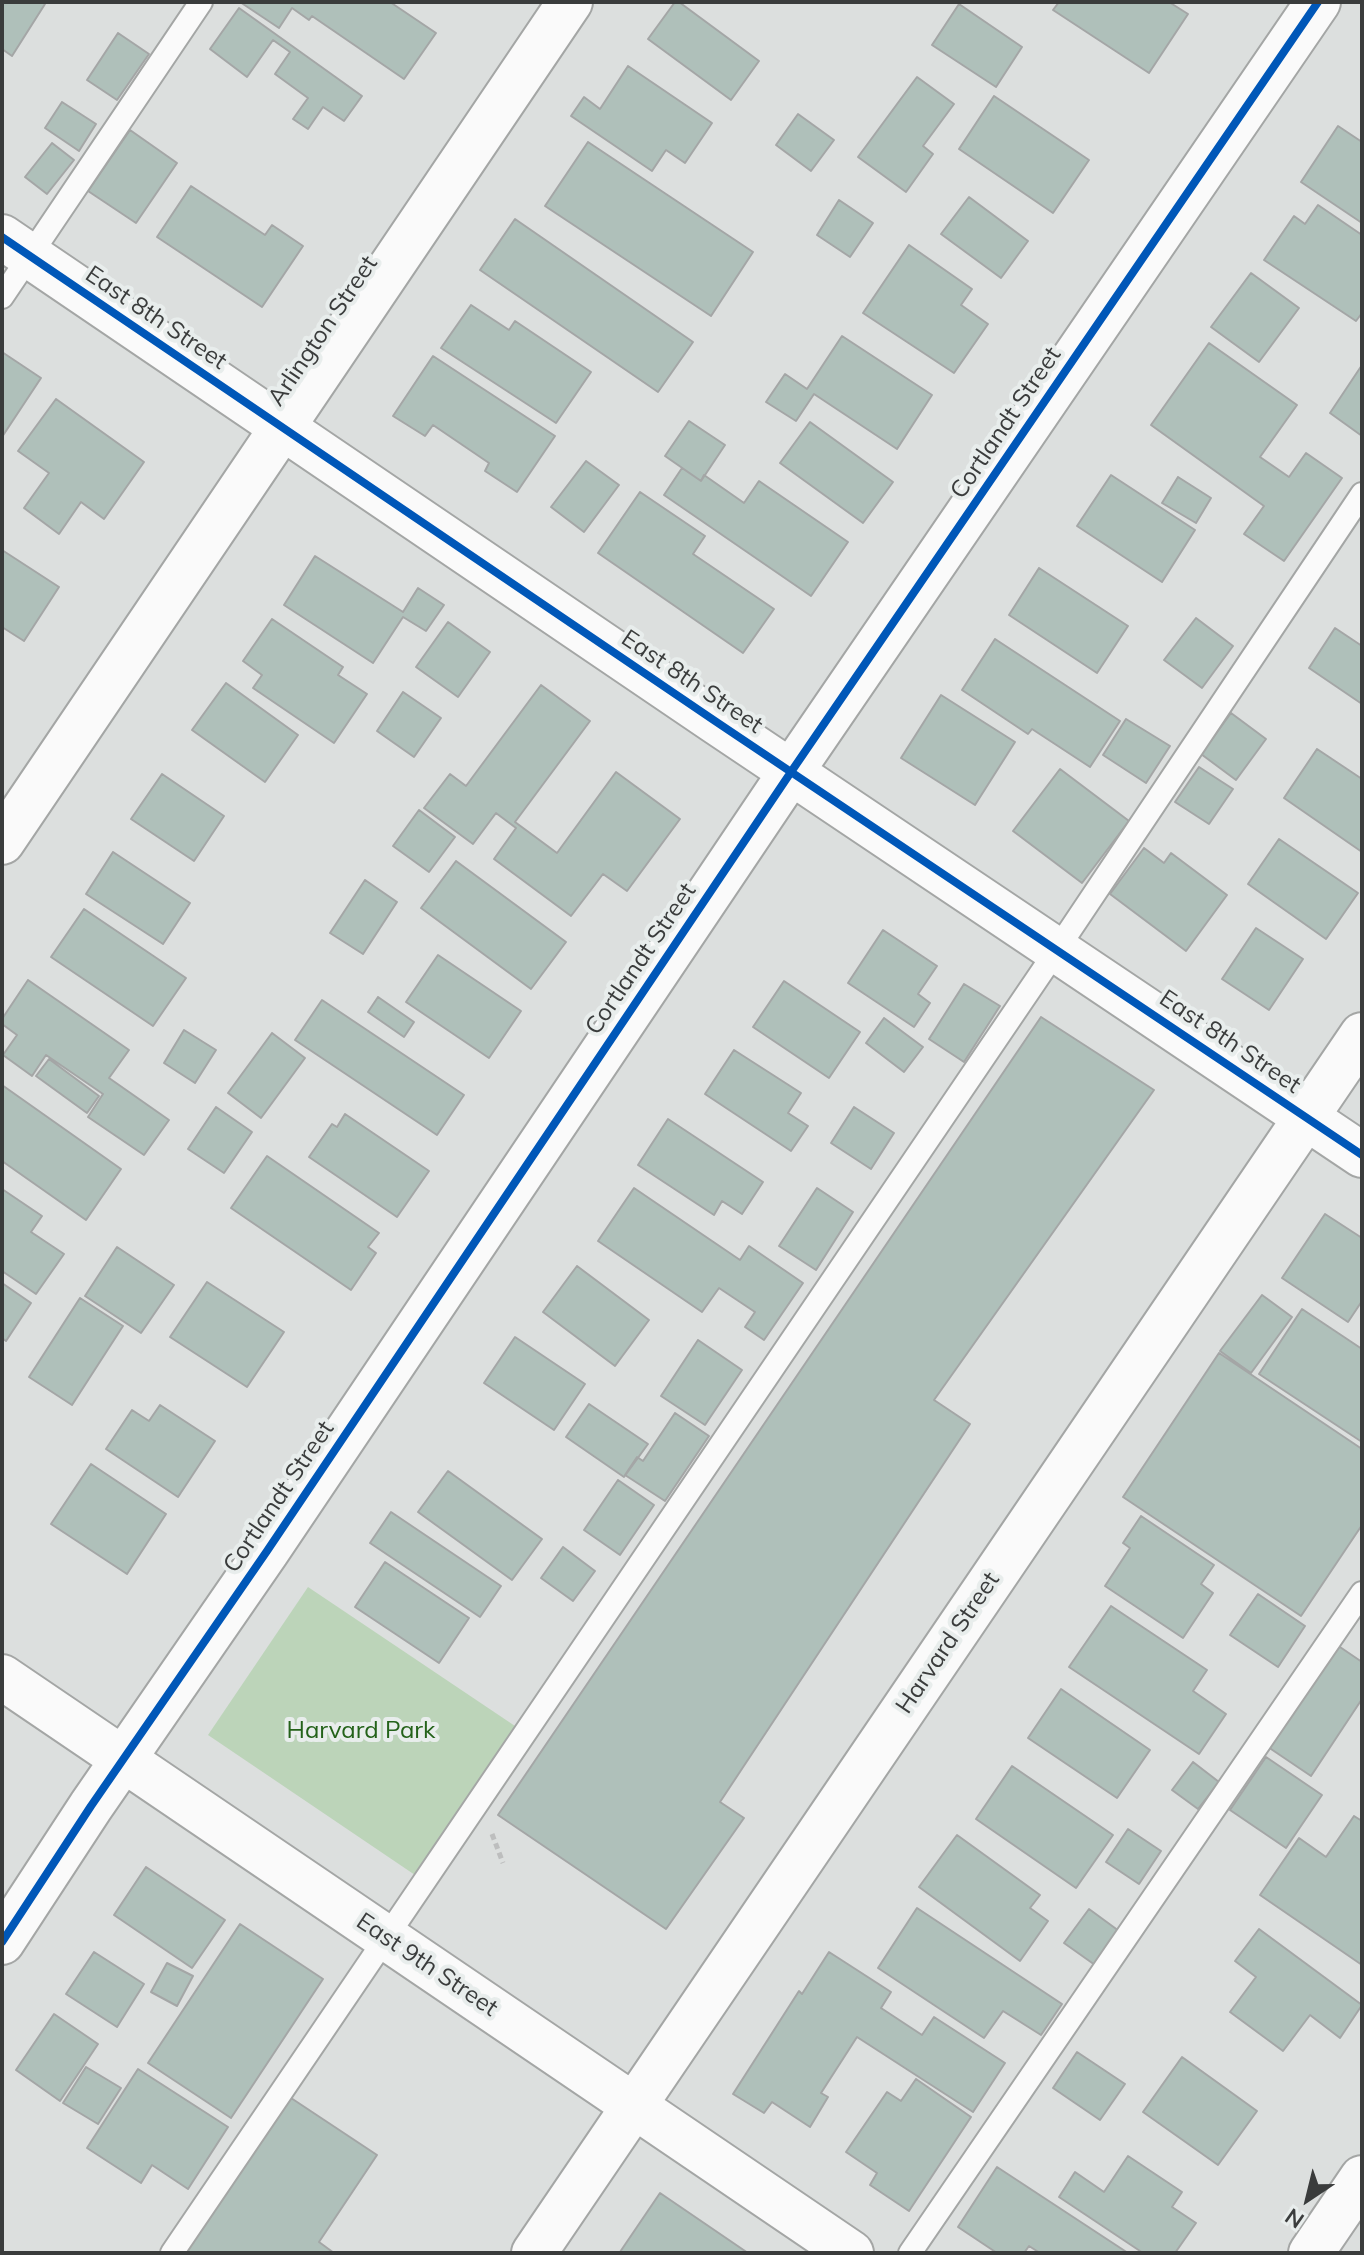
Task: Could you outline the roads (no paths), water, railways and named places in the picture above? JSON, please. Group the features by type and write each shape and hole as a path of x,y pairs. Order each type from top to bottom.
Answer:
{"street":[{"name":"Arlington Street","path":"2,842 570,2"},
{"name":"Cortlandt Street","path":"2,1942 791,772 1318,2"},
{"name":"East 8th Street","path":"16,247 1362,1155"},
{"name":"Harvard Street","path":"534,2253 1362,1035"},
{"name":"East 9th Street","path":"2,1677 851,2253"},
{"path":"1311,2253 1362,2178"}],"lane":[{"path":"2,297 16,247 201,2"},
{"path":"172,2253 1056,951 1362,494"},
{"path":"910,2253 1362,1593"}],"park label":[{"name":"Harvard Park","path":"361,1731"}]}
